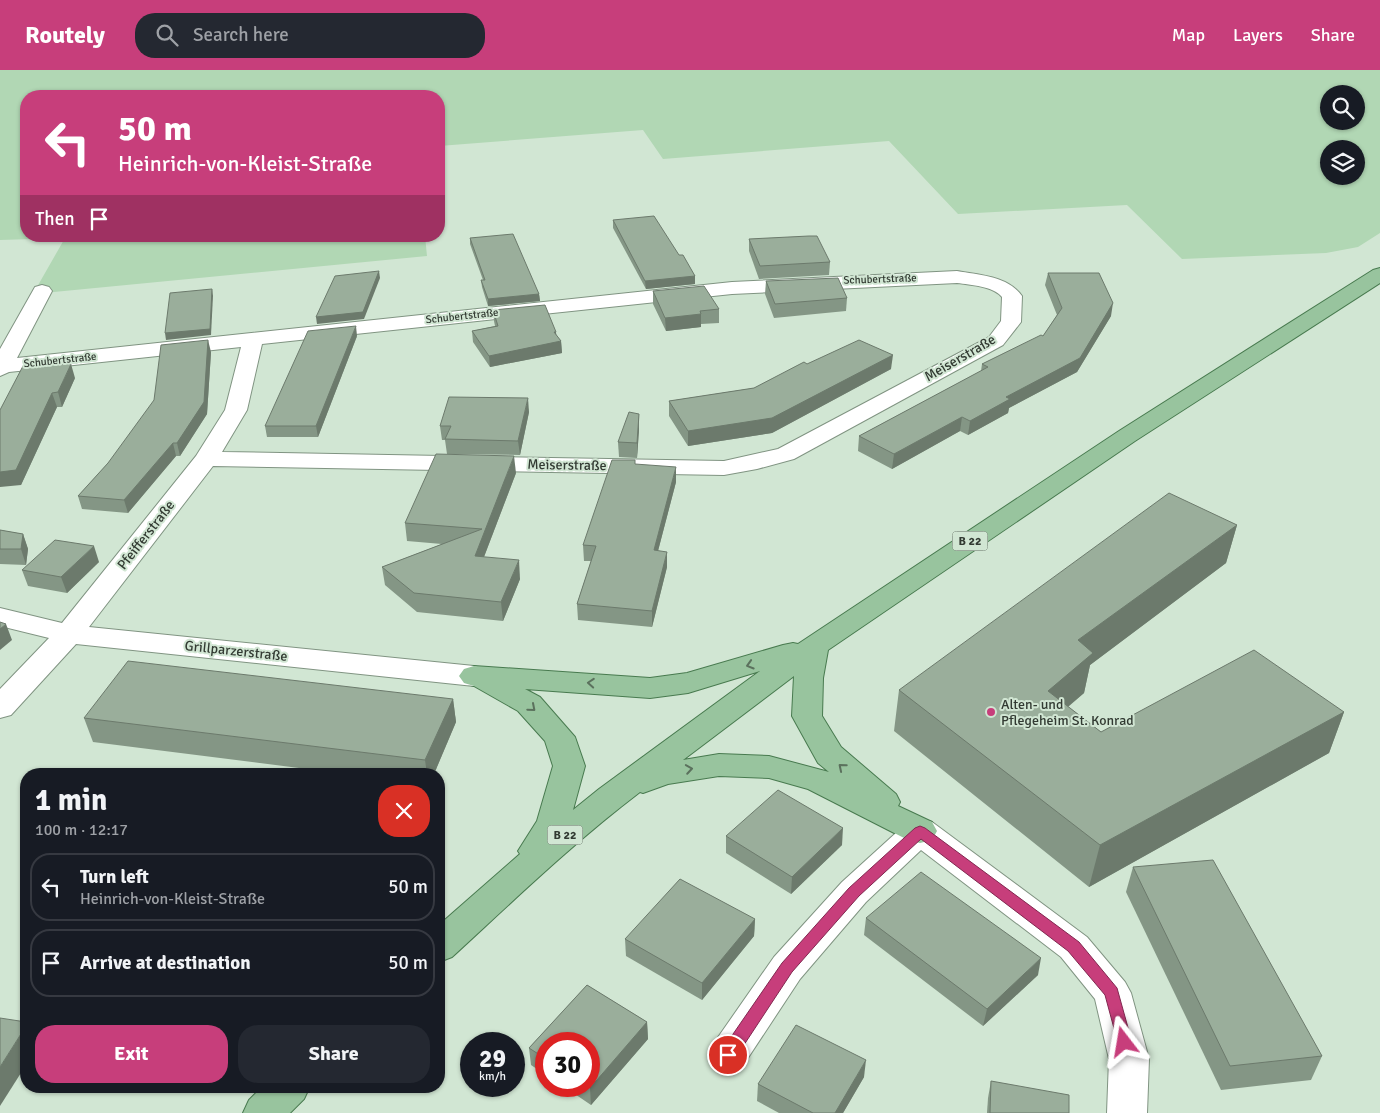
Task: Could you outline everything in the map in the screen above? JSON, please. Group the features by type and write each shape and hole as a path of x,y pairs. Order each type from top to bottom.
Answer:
{"main road":[{"name":"B 22","path":"445,942 520,873 611,797 814,646 1127,436 1380,274"},
{"path":"474,676 650,688 688,683 814,646 808,678 807,716 829,755 920,832"},
{"path":"474,676 501,687 529,704 559,737 569,766 553,823 520,873"},
{"path":"611,797 663,774 718,764 769,767 819,781 920,832"},
{"path":"263,1113 283,1093"}],"street":[{"name":"Schubertstraße","path":"0,367 732,288 907,278 957,277 985,280"},
{"name":"Meiserstraße","path":"206,459 724,468 757,462 786,454 996,341 1011,322 1012,296 1006,289 985,280"},
{"path":"0,367 42,291"},
{"name":"Pfeifferstraße","path":"0,708 69,634 206,459 236,410 253,339"},
{"name":"Grillparzerstraße","path":"0,618 69,634 474,676"},
{"path":"728,1055 787,968 854,892 920,832 1074,947 1112,992 1129,1059 1127,1113"}],"green space":[{"path":"0,70 1380,70 1380,233 1358,247 1326,253 1182,259 1127,205 958,214 889,141 663,159 643,130 445,146 445,90 20,90 20,239 0,240"},
{"path":"63,242 426,242 427,256 33,294"}],"building":[{"path":"654,216 679,255 683,255 695,276 645,281 613,220"},
{"path":"513,234 539,294 488,299 481,280 485,280 470,238"},
{"path":"817,236 830,262 760,266 749,239"},
{"path":"379,271 363,312 316,317 335,276"},
{"path":"1048,273 1099,273 1113,303 1080,358 1006,397 1010,399 970,421 962,417 894,454 859,436 988,367 982,364 1041,335 1043,336 1062,308"},
{"path":"838,278 847,298 775,304 766,281"},
{"path":"704,286 719,309 700,311 701,314 665,318 653,291"},
{"path":"212,289 210,329 165,333 170,293"},
{"path":"545,305 556,332 554,332 561,341 489,356 472,331 498,326 493,310"},
{"path":"356,326 316,426 265,426 308,331"},
{"path":"208,340 204,402 177,443 173,443 124,500 78,496 108,463 154,400 161,345"},
{"path":"859,340 893,355 772,418 688,431 669,401 754,388 804,362 807,364"},
{"path":"71,364 58,392 52,393 16,470 0,472 0,410 23,366"},
{"path":"449,397 528,398 518,441 445,439 451,426 440,426"},
{"path":"629,412 639,414 637,443 618,442"},
{"path":"436,454 514,456 475,556 519,560 501,602 414,593 382,567 482,529 405,523"},
{"path":"612,460 635,460 635,464 676,467 654,550 667,552 652,611 577,604 596,546 583,545"},
{"name":"Alten- und Pflegeheim St. Konrad","path":"1169,493 1237,525 1078,640 1093,653 1048,691 1101,732 1254,650 1344,712 1100,845 899,690"},
{"path":"0,530 23,534 21,549 0,549"},
{"path":"55,540 94,546 61,577 22,570"},
{"path":"0,622 6,624 0,629"},
{"path":"128,661 453,699 425,760 84,718"},
{"path":"778,790 843,828 792,877 726,836"},
{"path":"1213,860 1322,1056 1230,1066 1133,867"},
{"path":"921,872 1041,958 987,1009 866,918"},
{"path":"680,879 755,919 702,983 625,939"},
{"path":"587,985 647,1022 600,1076 600,1032 544,1032"},
{"path":"0,1018 20,1021 20,1035 0,1067"},
{"path":"796,1025 866,1060 835,1113 813,1113 758,1084"},
{"path":"535,1041 535,1052 529,1048"},
{"path":"991,1081 1069,1095 1069,1113 990,1113"}],"place":[{"name":"Alten- und Pflegeheim St. Konrad","path":"991,712"}],"route":[{"path":"728,1055 787,968 854,892 920,832 1074,947 1112,992 1124,1042"}]}
